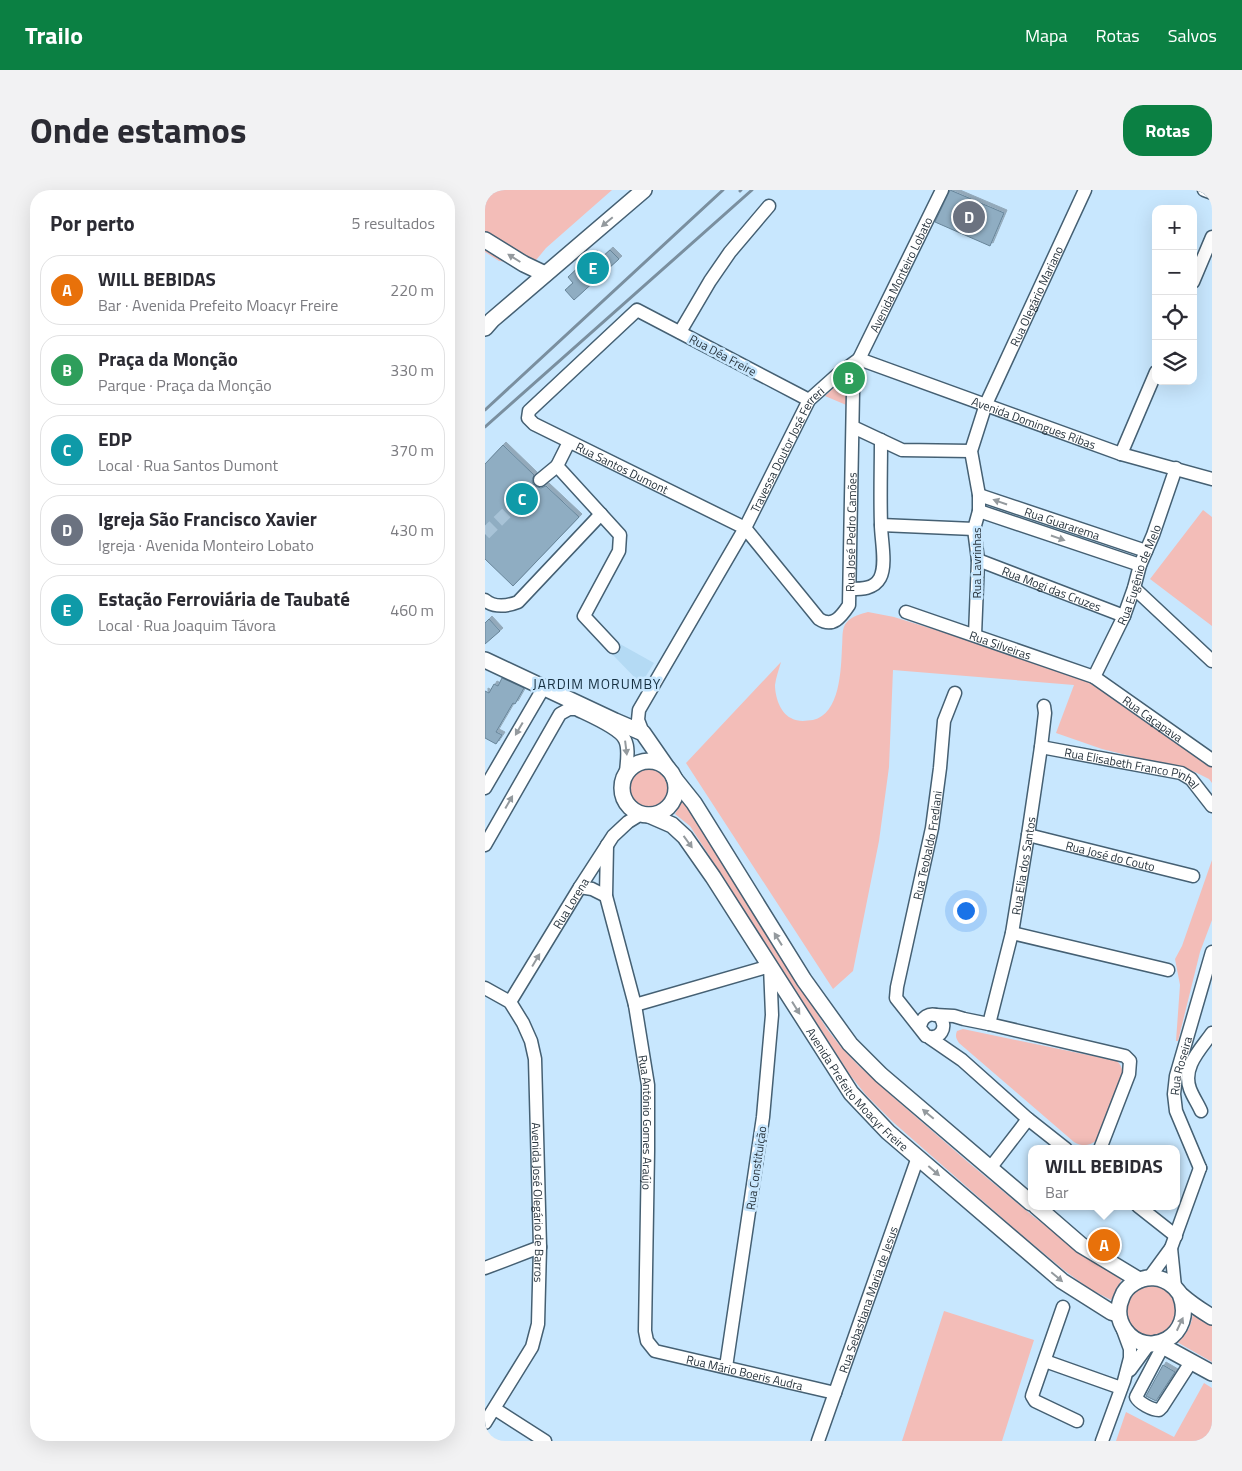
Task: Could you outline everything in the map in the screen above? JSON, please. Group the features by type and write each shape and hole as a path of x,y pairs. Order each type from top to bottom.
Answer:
{"main road":[{"path":"485,328 644,190"},
{"path":"485,240 524,264 545,274"},
{"path":"485,660 643,733"},
{"name":"Avenida Prefeito Moacyr Freire","path":"643,733 694,803 804,980 850,1044 881,1075 1028,1200"},
{"path":"626,775 638,764 645,762 661,764 671,773 676,786 672,803 658,814 645,814"},
{"name":"Avenida Prefeito Moacyr Freire","path":"626,775 622,790 628,805 634,810 672,825 685,837 713,877 851,1093 888,1132 1062,1281 1111,1312 1120,1320 1126,1332 1133,1338 1140,1342 1157,1344 1212,1373"},
{"path":"1040,1210 1081,1245 1144,1279"},
{"path":"1120,1320 1119,1304 1123,1294 1130,1286 1144,1279 1159,1278 1178,1290 1212,1317"},
{"path":"1157,1344 1173,1335 1183,1320 1185,1312 1184,1302 1178,1290"}],"street":[{"name":"Avenida Monteiro Lobato","path":"859,359 942,190"},
{"name":"Rua Olegário Mariano","path":"986,404 1085,190"},
{"path":"1205,190 1212,193"},
{"path":"680,332 710,281 730,252 769,206"},
{"path":"1197,273 1212,237"},
{"name":"Rua Déa Freire","path":"637,310 809,400"},
{"name":"Rua Santos Dumont","path":"637,310 529,410 528,418 534,424 569,442 745,528 825,623"},
{"name":"Travessa Doutor José Ferreri","path":"639,710 745,528 809,400 837,375 859,359"},
{"name":"Avenida Domingues Ribas","path":"859,359 1121,454 1212,479"},
{"name":"Rua José Pedro Camões","path":"825,623 837,619 849,606 853,392 859,359"},
{"path":"1121,454 1152,381"},
{"name":"Rua Lavrinhas","path":"975,635 978,560 974,529 979,511 979,495 971,451 986,404"},
{"path":"853,427 901,450 971,451"},
{"path":"850,589 863,590 876,584 884,568 881,525 881,440"},
{"path":"540,480 557,466 569,442"},
{"path":"557,466 620,536 619,550 584,616 613,647"},
{"name":"Rua Eugênio de Melo","path":"1094,677 1124,616 1140,565 1153,535 1176,468"},
{"name":"Rua Guararema","path":"979,495 1145,551"},
{"name":"Rua Guararema","path":"979,511 1140,565"},
{"path":"485,600 489,604 507,606 518,602 601,514"},
{"path":"881,525 974,529"},
{"name":"Rua Mogi das Cruzes","path":"978,560 1124,616"},
{"path":"1134,588 1212,661"},
{"name":"Rua Silveiras","path":"906,612 1094,677"},
{"name":"Rua Caçapava","path":"1094,677 1212,760"},
{"path":"485,788 544,687"},
{"name":"Rua Teobaldo Frediani","path":"899,1001 897,986 932,828 940,768 943,721 955,693"},
{"name":"Rua Elia dos Santos","path":"989,1024 1012,933 1041,747 1045,713 1044,706"},
{"name":"Avenida Prefeito Moacyr Freire","path":"485,845 560,714 569,709 576,710 620,732 625,740 628,753 626,775"},
{"path":"615,721 639,710"},
{"path":"639,710 638,720 643,733"},
{"name":"Rua Elisabeth Franco Pinhal","path":"1041,747 1181,774 1191,780 1212,806"},
{"name":"Rua Lorena","path":"511,1002 607,845 619,829 645,814"},
{"name":"Rua José do Couto","path":"1028,835 1193,876"},
{"name":"Rua Antônio Gomes Araújo","path":"607,845 605,896 635,1005 647,1085 648,1151 645,1331 647,1341 655,1351"},
{"path":"580,887 592,889 605,896"},
{"path":"1012,933 1168,970"},
{"name":"Rua Roseira","path":"1206,1169 1176,1111 1174,1094 1176,1076 1212,952"},
{"path":"635,1005 770,966"},
{"name":"Rua Constituição","path":"726,1367 763,1117 772,1015 770,966"},
{"path":"485,988 511,1002"},
{"path":"899,1001 941,1019 943,1029 963,1060"},
{"path":"899,1001 923,1034 963,1060 1028,1119 1061,1145"},
{"name":"Avenida José Olegário de Barros","path":"485,1423 532,1347 538,1324 540,1247 535,1059 528,1035 511,1002"},
{"path":"920,1028 922,1020 931,1015 954,1016 1125,1056 1130,1060 1129,1074 1102,1145"},
{"path":"930,1038 937,1036 943,1029 964,1019"},
{"path":"1201,1111 1189,1088 1188,1073 1192,1059 1212,1033"},
{"path":"991,1167 1028,1119"},
{"name":"Rua Sebastiana Maria de Jesus","path":"818,1441 918,1157"},
{"path":"1144,1279 1171,1248 1206,1169"},
{"path":"1143,1210 1176,1236"},
{"path":"485,1268 540,1247"},
{"path":"1171,1248 1178,1290"},
{"path":"1063,1307 1033,1396 1035,1401 1077,1421"},
{"path":"1102,1441 1131,1358 1130,1349 1120,1320"},
{"path":"1124,1381 1157,1344"},
{"path":"1157,1344 1136,1399 1155,1410 1159,1410 1191,1362"},
{"name":"Rua Mário Boeris Audra","path":"655,1351 835,1393"},
{"path":"1045,1362 1124,1381 1144,1382"},
{"path":"495,1409 545,1441"}],"shaded area":[{"path":"485,190 612,190 546,248 532,265 499,261 485,252"},
{"path":"856,367 851,407 825,396"},
{"path":"1203,510 1212,517 1212,626 1150,579"},
{"path":"868,612 894,617 1081,675 1212,766 1212,783 1209,779 1195,772 1102,749 1056,733 1074,685 893,670 889,767 879,841 853,971 833,989 686,763 781,662 775,689 779,704 787,716 804,721 822,716 834,700 840,679 844,627 851,618"},
{"path":"620,644 654,663 641,684 613,655"},
{"path":"654,765 666,771 671,779 671,797 666,805 658,810 644,811 632,805 627,797 626,783 632,771 640,766"},
{"path":"683,800 827,1029 841,1047 892,1096 1034,1217 1094,1262 1123,1277 1111,1300 1090,1289 1065,1271 1017,1231 893,1122 866,1095 850,1075 690,826 675,814"},
{"path":"1212,860 1212,920 1200,952 1178,1041 1176,1041 1180,985 1175,959 1182,946"},
{"path":"963,1029 1117,1061 1120,1064 1122,1075 1097,1140 1086,1145 1074,1142 959,1043 956,1033"},
{"path":"1140,1284 1159,1284 1174,1296 1178,1314 1170,1329 1155,1337 1138,1335 1126,1323 1126,1297"},
{"path":"944,1311 1034,1340 1002,1441 902,1441"},
{"path":"1193,1311 1212,1325 1212,1362 1177,1342 1189,1328"},
{"path":"1204,1383 1212,1388 1212,1441 1116,1441 1126,1412 1174,1437"}],"building":[{"path":"950,190 1004,213 990,246 935,222"},
{"path":"610,250 619,259 574,300 565,290 573,283 568,277 594,253 600,259"},
{"path":"503,445 534,475 532,481 534,486 541,488 546,486 579,517 513,586 485,559 485,464"},
{"path":"489,619 500,631 485,644 485,623"},
{"path":"502,678 524,688 496,732 502,735 496,744 485,738 485,691 489,693 494,684 498,686"},
{"path":"1163,1365 1175,1372 1156,1401 1146,1396"}],"tunnel":[{"path":"485,534 540,480"}],"railway":[{"path":"485,410 723,190"},
{"path":"485,427 752,190"}],"place":[{"name":"Igreja São Francisco Xavier","path":"969,217"},
{"name":"Estação Ferroviária de Taubaté","path":"593,268"},
{"name":"Praça da Monção","path":"849,378"},
{"name":"EDP","path":"522,499"},
{"name":"WILL BEBIDAS","path":"1104,1245"}],"district":[{"name":"JARDIM MORUMBY","path":"597,683"}]}
